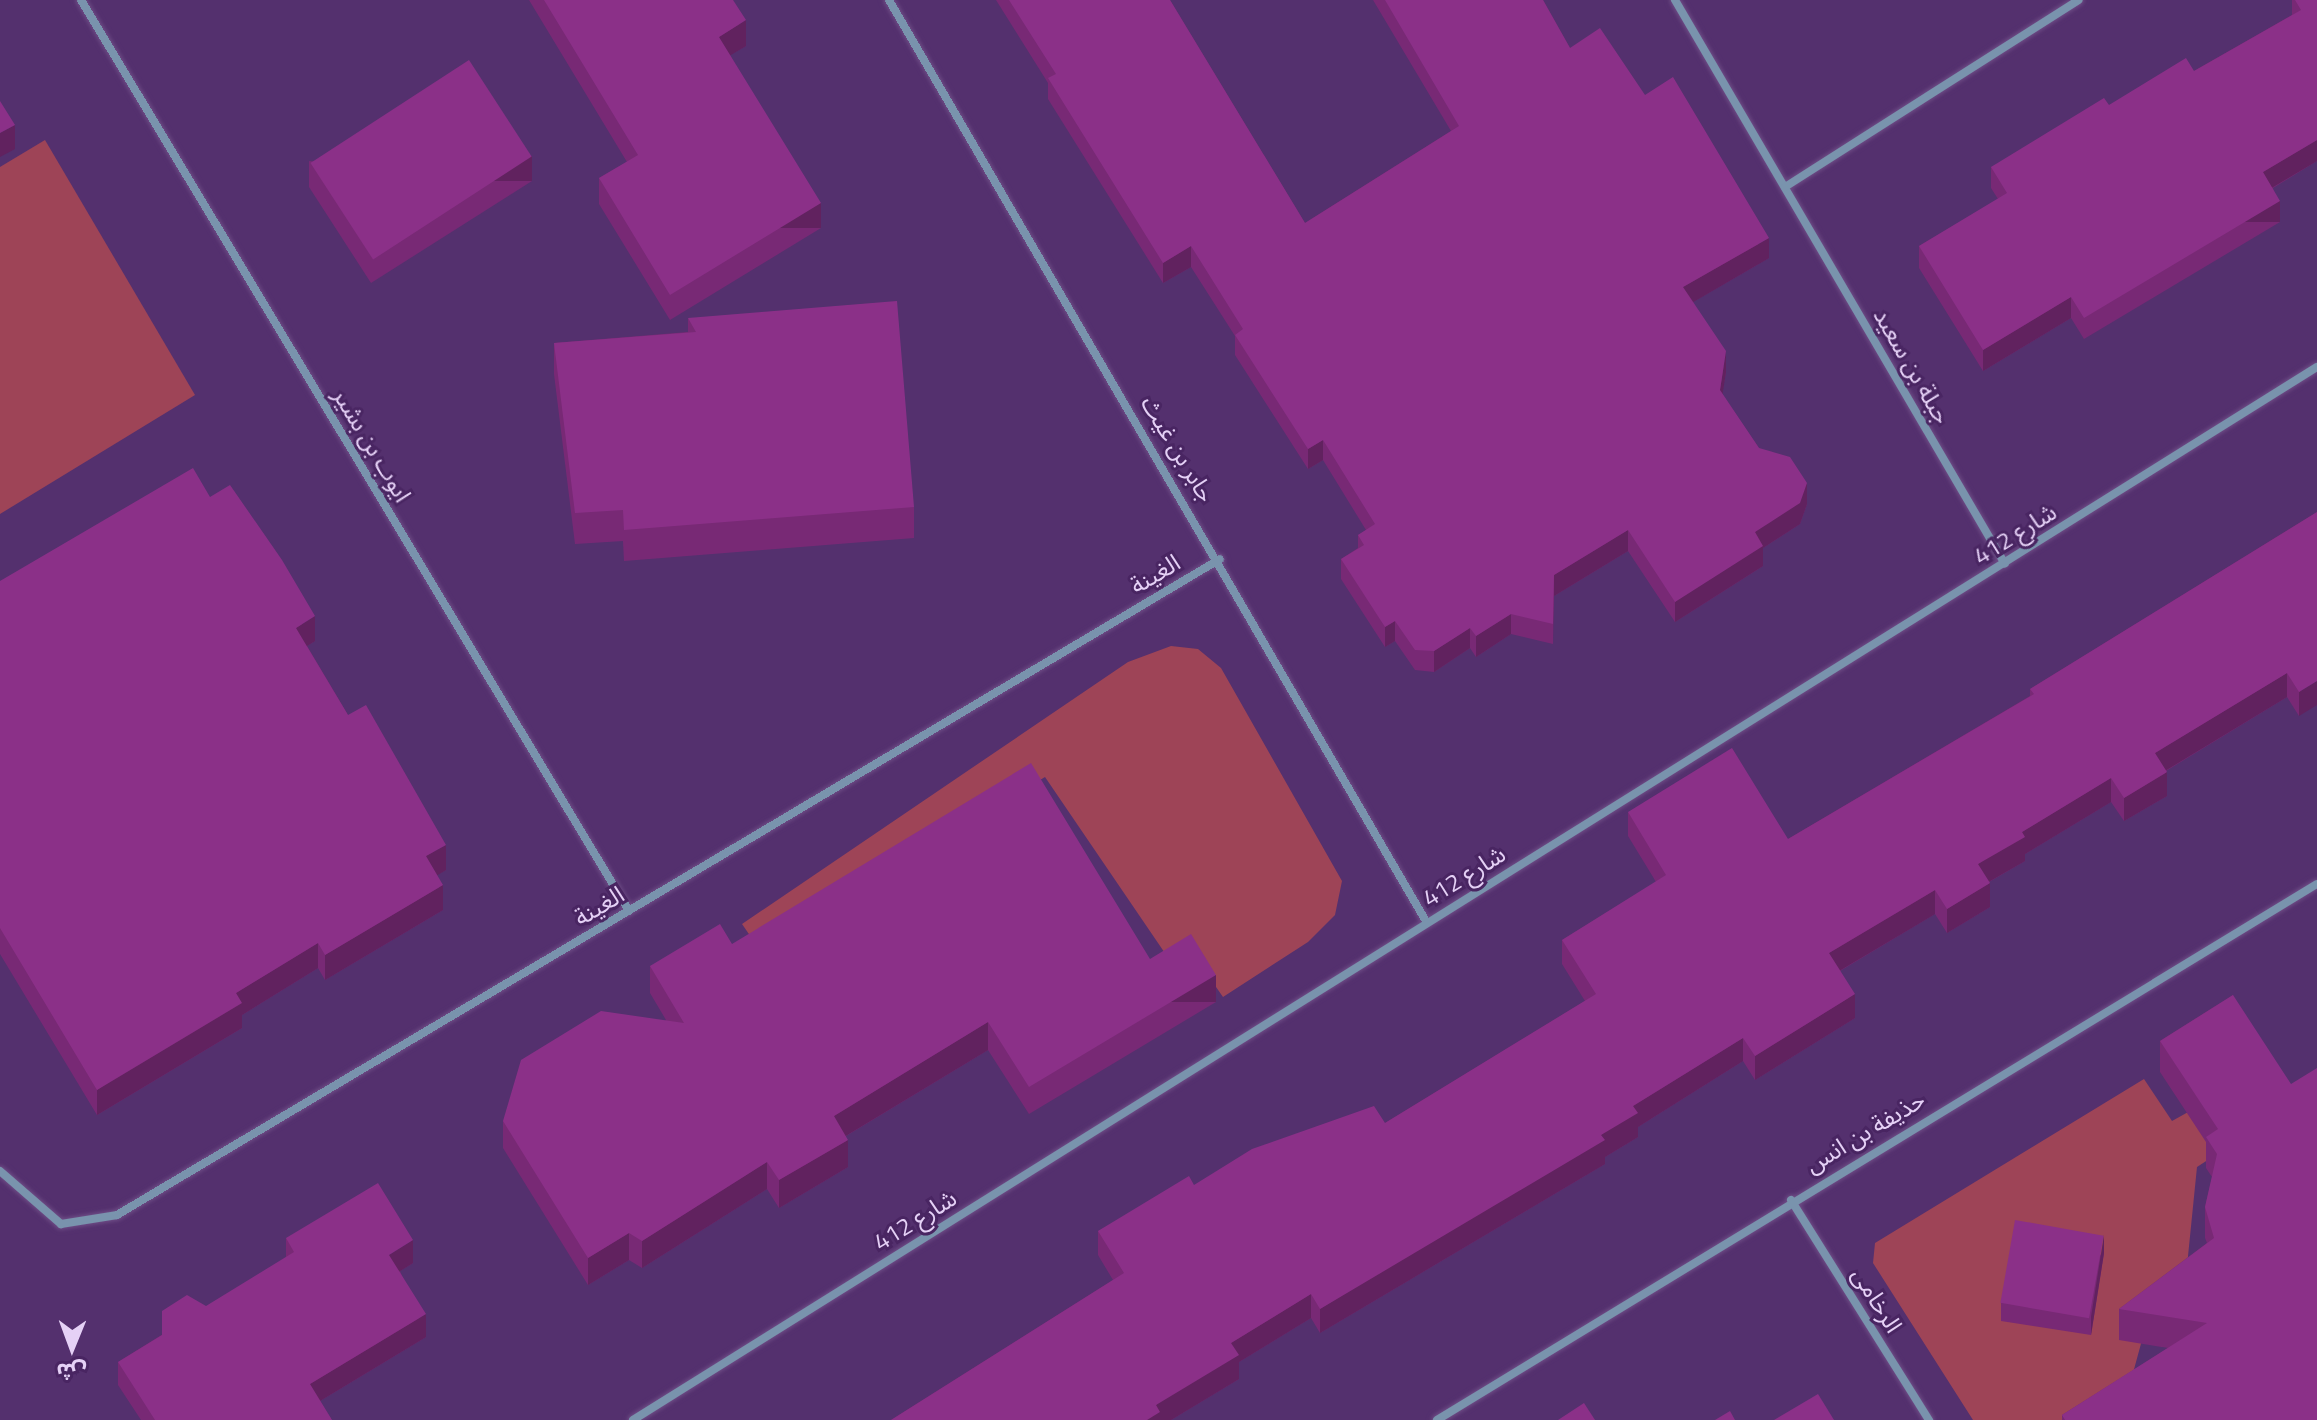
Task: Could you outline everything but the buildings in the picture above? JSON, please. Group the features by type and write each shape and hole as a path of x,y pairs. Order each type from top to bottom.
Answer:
{"street":[{"name":"ايوب بن بشير","path":"81,0 629,911"},
{"name":"جابر بن غيث","path":"889,0 1220,559 1427,923"},
{"name":"جبلة بن سعيد","path":"1675,0 2005,564"},
{"path":"1785,187 2079,0"},
{"name":"شارع 412","path":"633,1420 2317,367"},
{"name":"الغينة","path":"0,1171 61,1224 117,1215 1220,559"},
{"name":"حذيفة بن انس","path":"1437,1420 1791,1200 2317,884"},
{"name":"الرخامى","path":"1791,1200 1929,1420"}],"shaded area":[{"path":"45,140 195,395 0,514 0,167"},
{"path":"1171,646 1198,649 1221,668 1342,881 1335,915 1308,942 1223,997 1193,954 1173,965 1045,777 882,875 753,940 742,924 1128,662"},
{"path":"2144,1079 2172,1121 2190,1111 2220,1152 2197,1167 2187,1266 2154,1296 2130,1384 2077,1420 1973,1420 1873,1263 1875,1243"}]}
